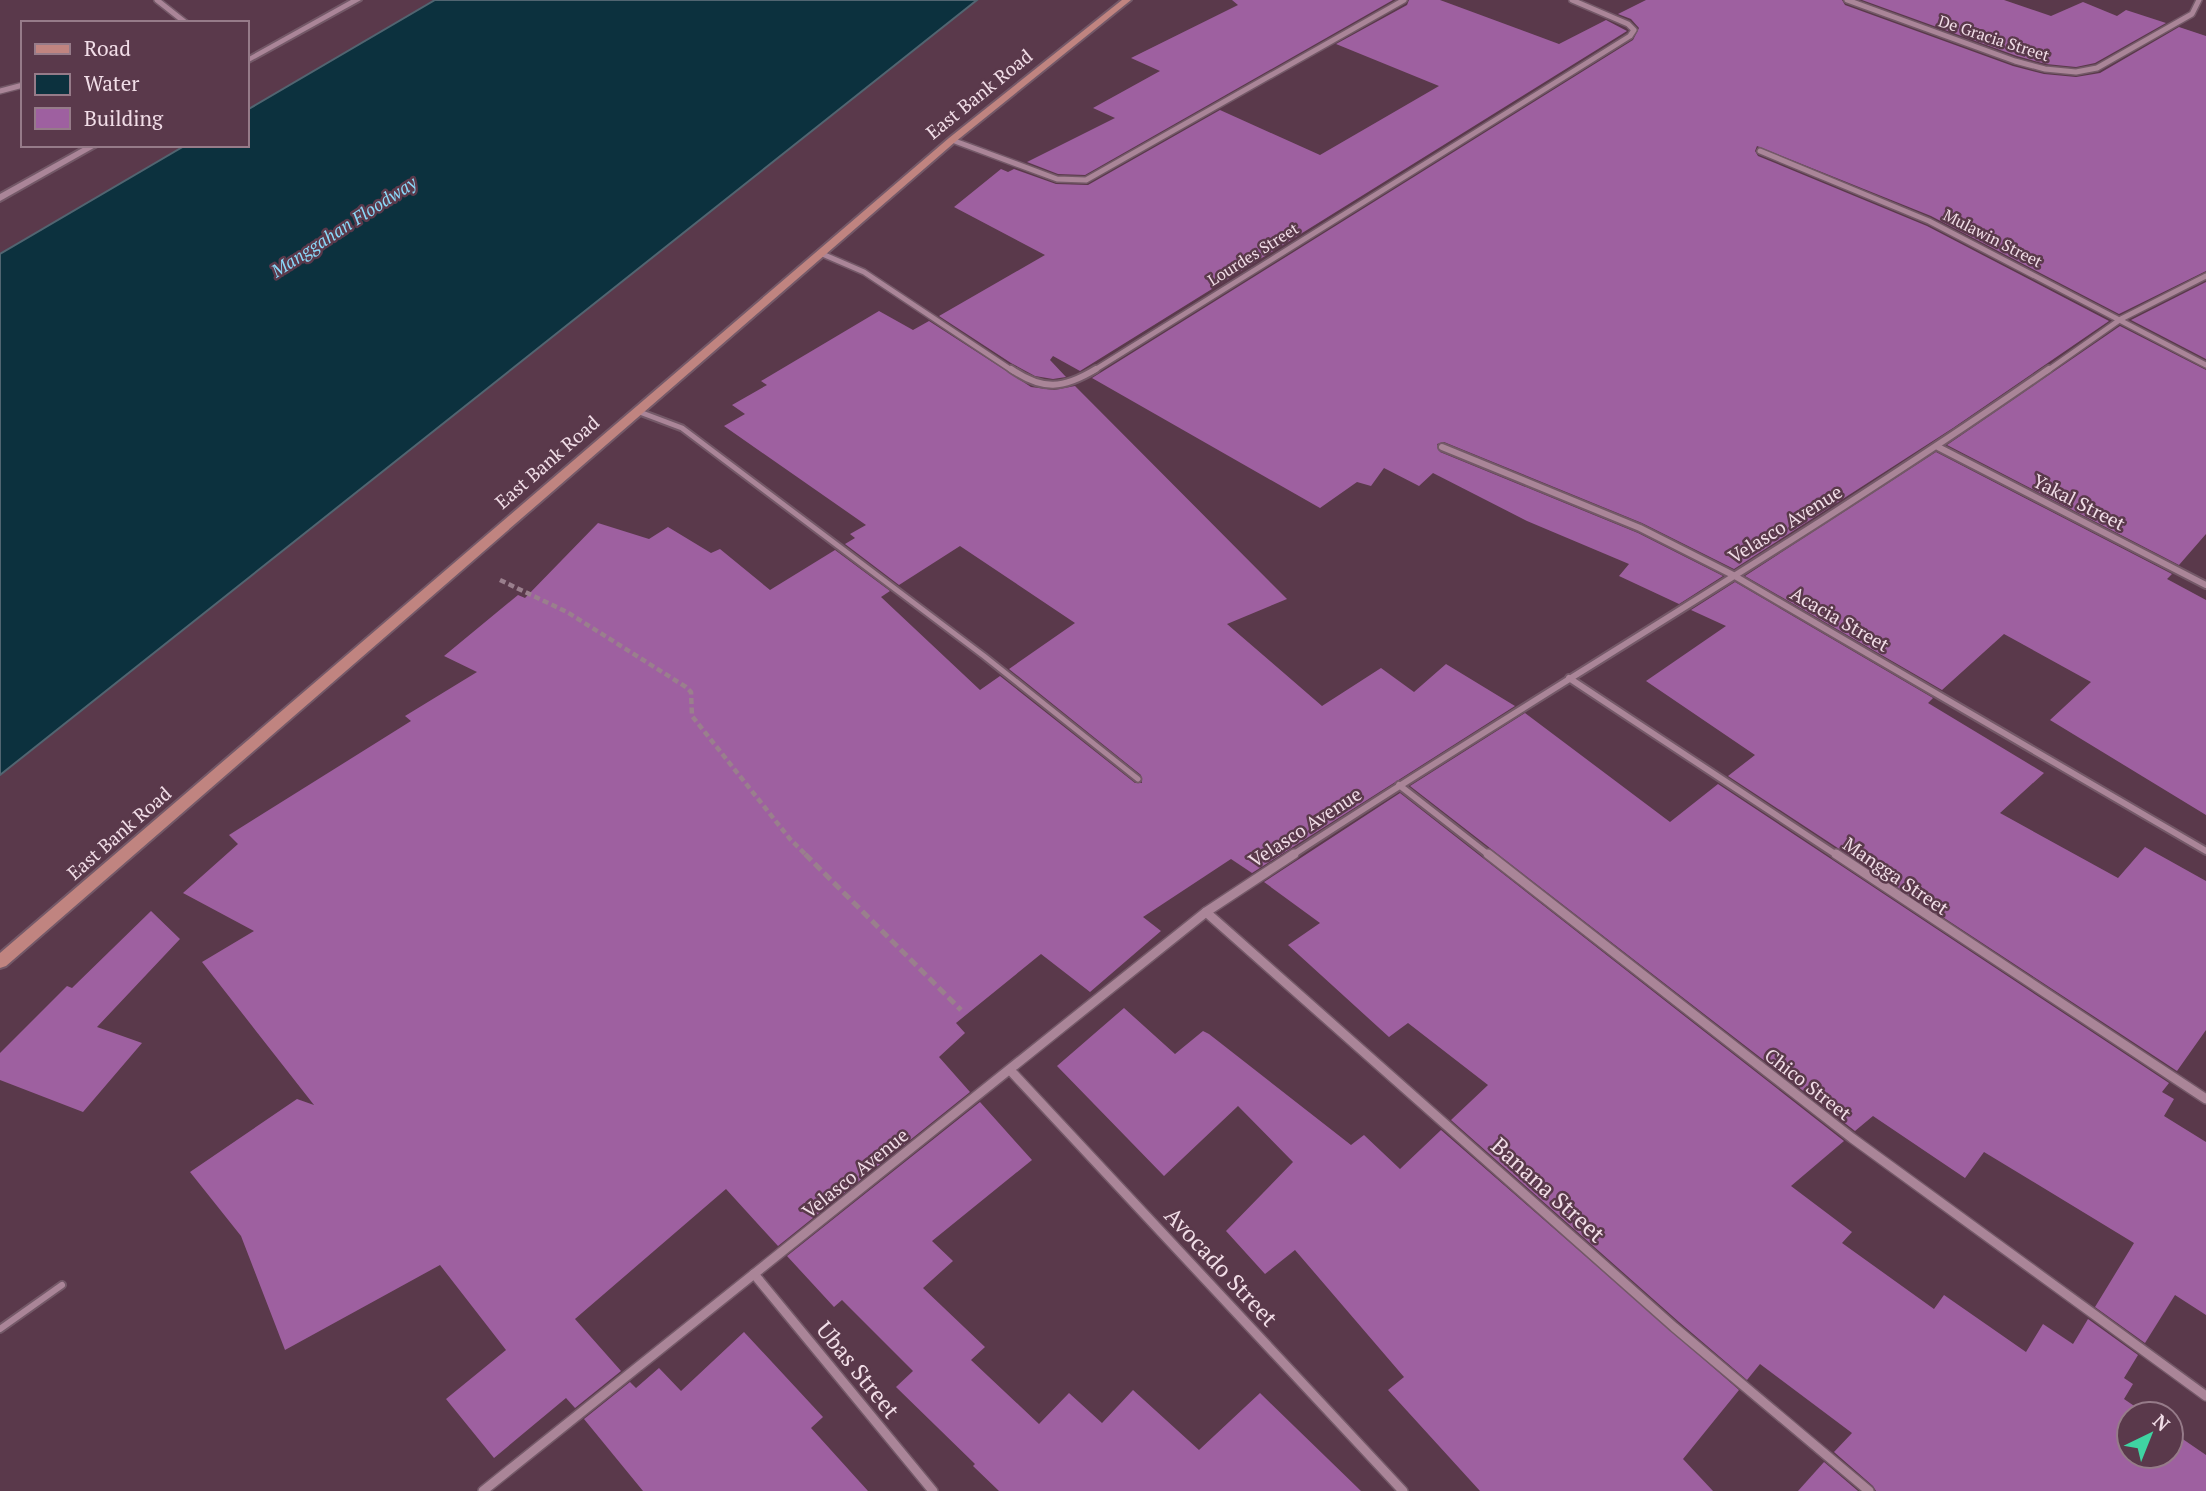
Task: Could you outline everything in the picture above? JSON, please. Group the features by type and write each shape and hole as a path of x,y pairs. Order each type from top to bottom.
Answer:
{"main road":[{"name":"East Bank Road","path":"0,962 951,140 1127,0"}],"street":[{"path":"157,0 183,21"},
{"path":"248,60 356,0"},
{"path":"951,140 1057,179 1086,180 1404,0"},
{"name":"Lourdes Street","path":"820,253 864,272 1024,378 1046,386 1075,382 1630,36 1634,30 1628,24 1572,0"},
{"name":"De Gracia Street","path":"1847,0 2015,61 2045,69 2076,72 2097,68 2192,14 2199,0"},
{"path":"1864,7 1874,0"},
{"path":"0,91 21,86"},
{"path":"0,198 91,147"},
{"name":"Mulawin Street","path":"1760,151 1929,221 2206,365"},
{"name":"Velasco Avenue","path":"483,1491 1206,912 1399,785 1938,447 2121,319 2206,276"},
{"name":"Acacia Street","path":"1442,447 1640,528 1732,575 2206,851"},
{"name":"Yakal Street","path":"1938,447 2206,585"},
{"name":"Mangga Street","path":"1569,678 2206,1099"},
{"name":"Chico Street","path":"1399,785 1852,1139 2206,1396"},
{"name":"Banana Street","path":"1206,912 1674,1327 1869,1491"},
{"name":"Avocado Street","path":"1010,1069 1403,1491"},
{"name":"Ubas Street","path":"754,1274 933,1491"}],"lane":[{"path":"636,411 682,428 984,656 1138,779"},
{"path":"0,1329 62,1285"}],"path":[{"path":"461,563 517,586 567,611 686,687 691,692 692,716 790,839 961,1010"}],"water":[{"name":"Manggahan Floodway","path":"435,0 977,0 0,775 0,254 183,147 248,147 248,109"}],"building":[{"path":"1232,0 1393,0 1085,175 1058,174 1027,162 1115,118 1093,108 1160,71 1131,58 1238,5"},
{"path":"1409,0 1440,0 1559,44 1606,20 1627,31 1080,371 1053,356 1050,360 1066,377 1053,379 1035,376 939,316 1045,255 954,207 1001,169 1008,172 1014,169 1056,184 1088,185 1220,110 1320,155 1439,86 1336,44 1407,5"},
{"path":"1646,0 1842,0 1845,5 2013,66 2044,74 2076,77 2100,73 2179,27 2206,36 2206,271 2119,314 1931,216 1757,146 1755,151 1758,156 1927,226 2109,321 1953,428 1734,569 1642,523 1444,442 1437,444 1440,452 1638,533 1723,576 1679,604 1619,576 1629,564 1527,521 1433,473 1419,486 1384,468 1371,486 1357,482 1320,508 1092,378 1633,40 1639,28 1631,19 1618,14"},
{"path":"1862,0 2004,0 2051,16 2083,2 2117,16 2126,10 2166,23 2095,63 2076,67 2046,64 2017,56"},
{"path":"2206,282 2206,359 2131,320"},
{"path":"879,311 913,330 929,321 1031,387 1054,390 1075,386 1287,599 1227,624 1322,706 1381,668 1414,692 1446,664 1515,706 1252,873 1231,859 1143,917 1161,931 1090,992 1041,954 956,1023 965,1033 939,1057 970,1092 778,1246 726,1189 575,1319 621,1371 575,1408 566,1398 494,1458 446,1399 506,1350 440,1265 285,1350 241,1236 190,1172 297,1099 314,1105 202,962 254,931 183,893 238,844 229,835 411,721 405,716 477,672 444,656 518,595 525,598 598,523 649,539 668,527 711,553 720,549 770,590 835,550 890,591 881,597 980,690 1000,676 1135,783 1142,783 1141,775 1009,669 1075,623 960,546 899,585 845,544 855,538 850,534 866,525 724,426 745,414 732,405 767,385 761,381"},
{"path":"2120,326 2206,370 2206,534 2179,565 1947,445"},
{"path":"1936,452 2172,574 2167,579 2206,600 2206,815 2050,720 2091,682 2004,634 1942,690 1745,576"},
{"path":"1735,582 1933,698 1928,703 2044,773 2000,813 2118,878 2145,847 2206,881 2206,1030 2177,1071 1728,776 1755,755 1646,681 1726,626 1691,610"},
{"path":"1525,713 1670,822 1718,784 2169,1083 2162,1092 2174,1099 2164,1116 2206,1142 2206,1315 2175,1295 2145,1343 2095,1307 2134,1243 1984,1152 1965,1178 1873,1116 1855,1131 1410,786"},
{"path":"1400,793 1844,1141 1791,1186 1852,1232 1842,1243 1934,1309 1944,1295 2026,1352 2043,1324 2073,1344 2088,1319 2138,1355 2124,1378 2133,1384 2125,1400 2115,1400 2115,1470 2185,1470 2185,1441 2206,1455 2206,1491 1876,1491 1834,1452 1852,1433 1760,1364 1747,1380 1451,1120 1488,1085 1408,1023 1389,1037 1288,945 1320,923 1264,882"},
{"path":"151,911 180,939 97,1027 142,1043 83,1112 0,1080 0,1053 67,986 72,988"},
{"path":"1124,1008 1175,1054 1203,1031 1209,1034 1351,1145 1364,1135 1400,1169 1441,1130 1739,1390 1683,1459 1713,1491 1480,1491 1388,1390 1404,1377 1295,1250 1265,1274 1226,1231 1293,1162 1238,1106 1164,1176 1057,1066"},
{"path":"980,1102 1032,1160 932,1241 953,1261 923,1288 985,1347 971,1360 1039,1424 1069,1393 1102,1423 1133,1390 1199,1450 1260,1393 1361,1491 999,1491 973,1466 975,1464 896,1387 913,1371 842,1300 834,1307 787,1256"},
{"path":"744,1332 823,1417 811,1428 868,1491 643,1491 584,1419 630,1382 636,1388 659,1368 681,1391"},
{"path":"1824,1462 1858,1491 1798,1491"}]}
